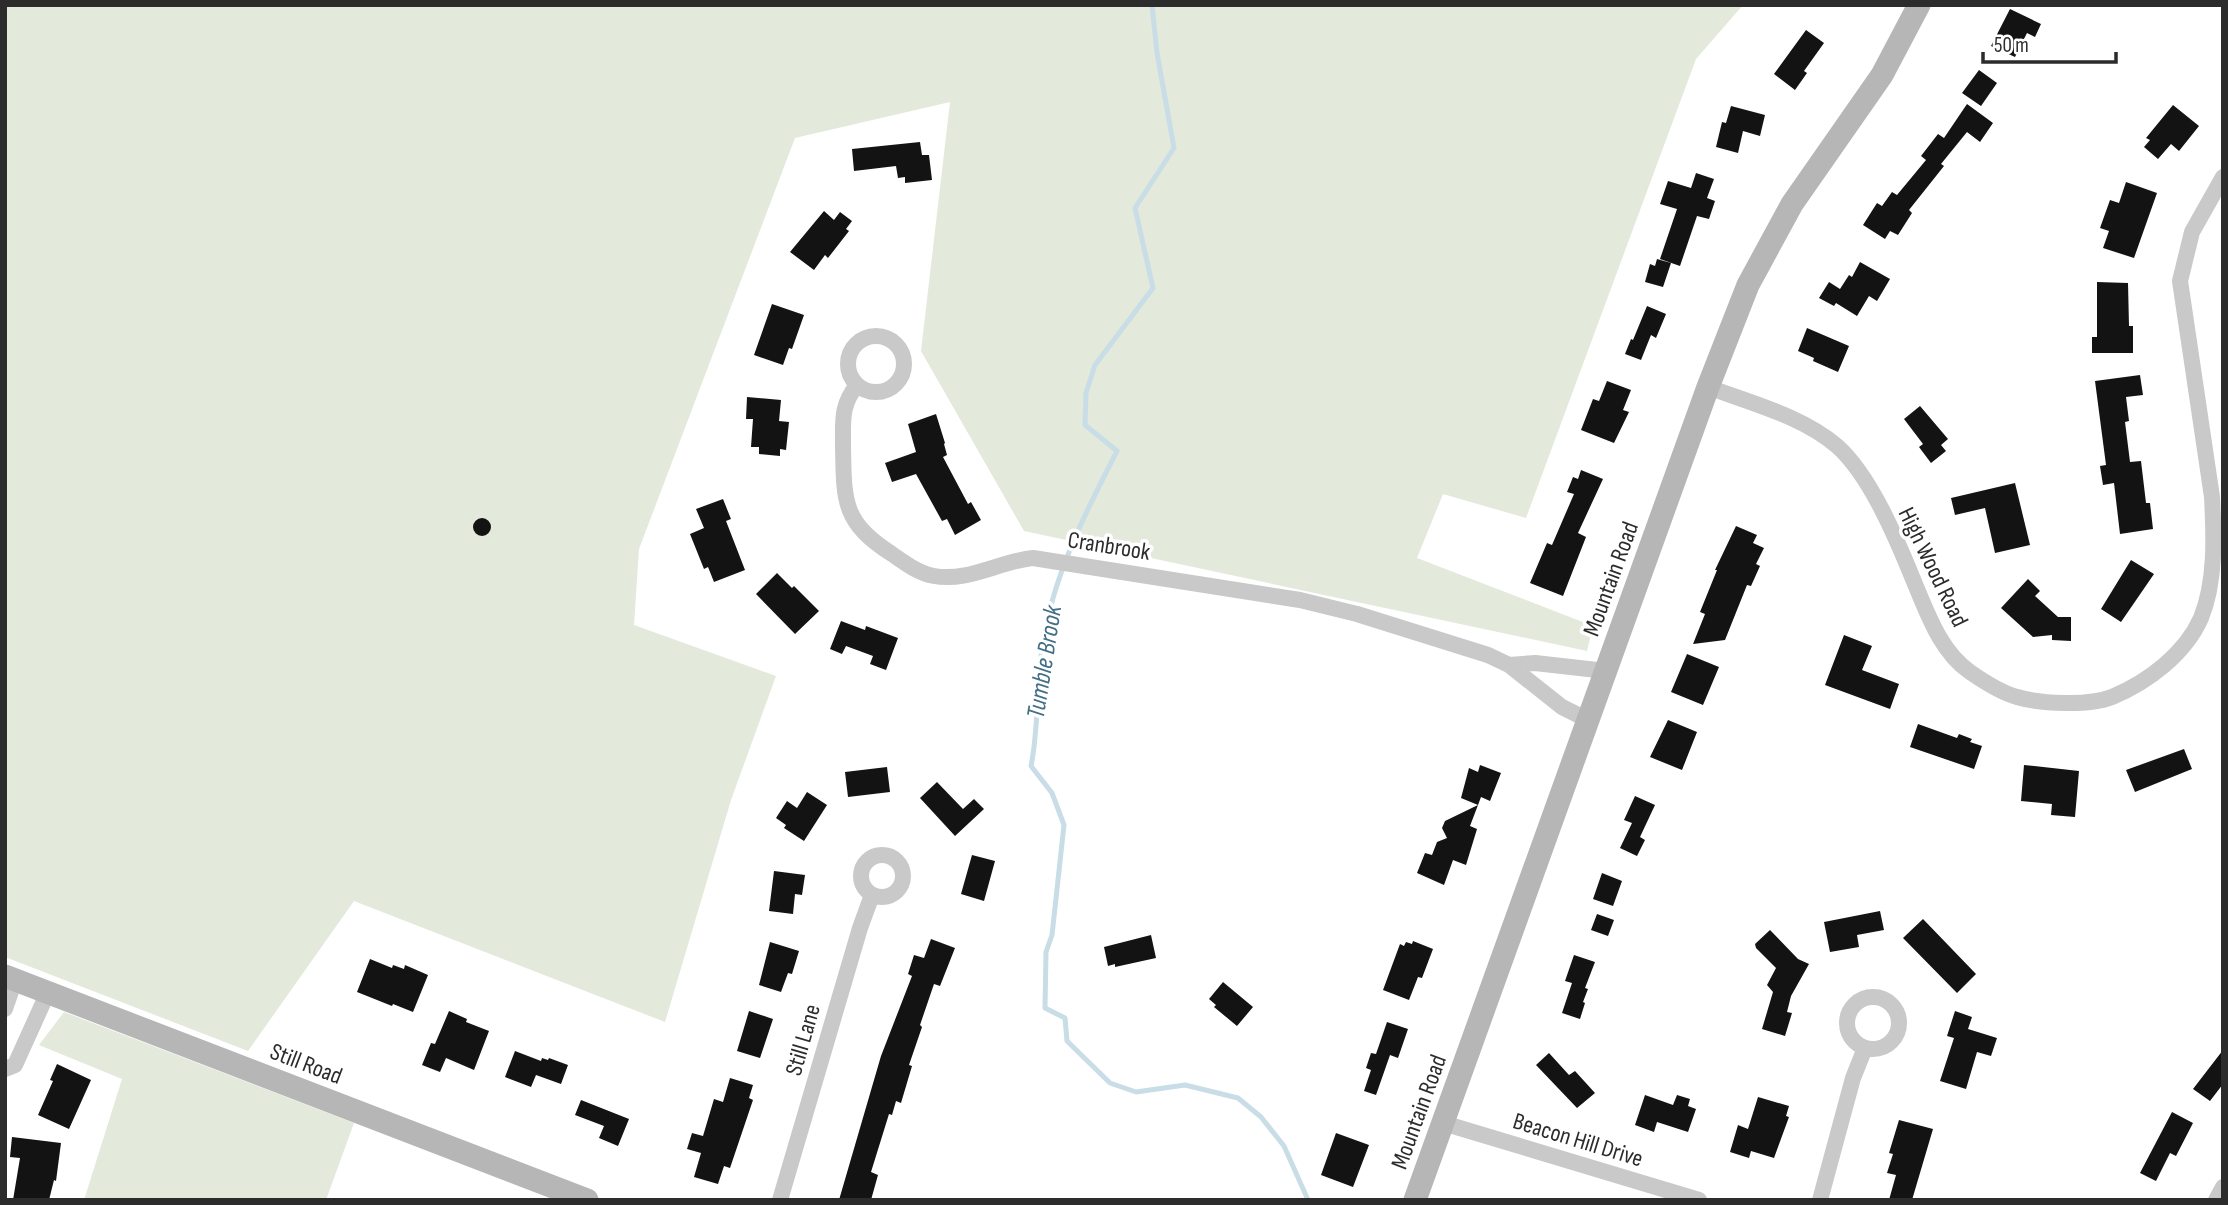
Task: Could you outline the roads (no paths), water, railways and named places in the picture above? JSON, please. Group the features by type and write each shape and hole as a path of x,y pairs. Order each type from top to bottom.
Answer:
{"main road":[{"name":"Mountain Road","path":"1415,1200 1708,387 1748,285 1792,204 1882,75 1919,5"},
{"name":"Still Road","path":"10,978 587,1200"}],"street":[{"name":"High Wood Road","path":"1708,387 1801,422 1838,447 1864,478 1899,545 1933,627 1969,671 2016,697 2081,702 2110,698 2161,669 2180,649 2200,619 2210,585 2217,497 2180,281 2192,232 2223,177"},
{"name":"Cranbrook","path":"857,385 846,398 843,422 844,490 854,523 874,543 915,569 944,577 973,573 1018,559 1048,560 1312,603 1357,614 1488,655 1509,665 1562,707 1588,720"},
{"name":"Cranbrook","path":"1509,665 1535,663 1606,671"},
{"name":"Still Lane","path":"780,1200 872,895"},
{"path":"5,1009 10,978"},
{"path":"5,1069 15,1065 48,992"},
{"path":"1820,1200 1853,1078 1866,1048"},
{"name":"Beacon Hill Drive","path":"1443,1123 1699,1200"},
{"path":"2216,1200 2223,1186"}],"waterway":[{"name":"Tumble Brook","path":"1152,5 1157,53 1174,148 1135,208 1153,288 1095,365 1086,393 1085,425 1117,451 1071,546 1053,596 1040,663 1031,766 1052,793 1064,825 1052,935 1046,952 1045,1008 1065,1018 1067,1041 1110,1083 1136,1092 1185,1085 1238,1098 1261,1117 1284,1146 1308,1200"}]}
